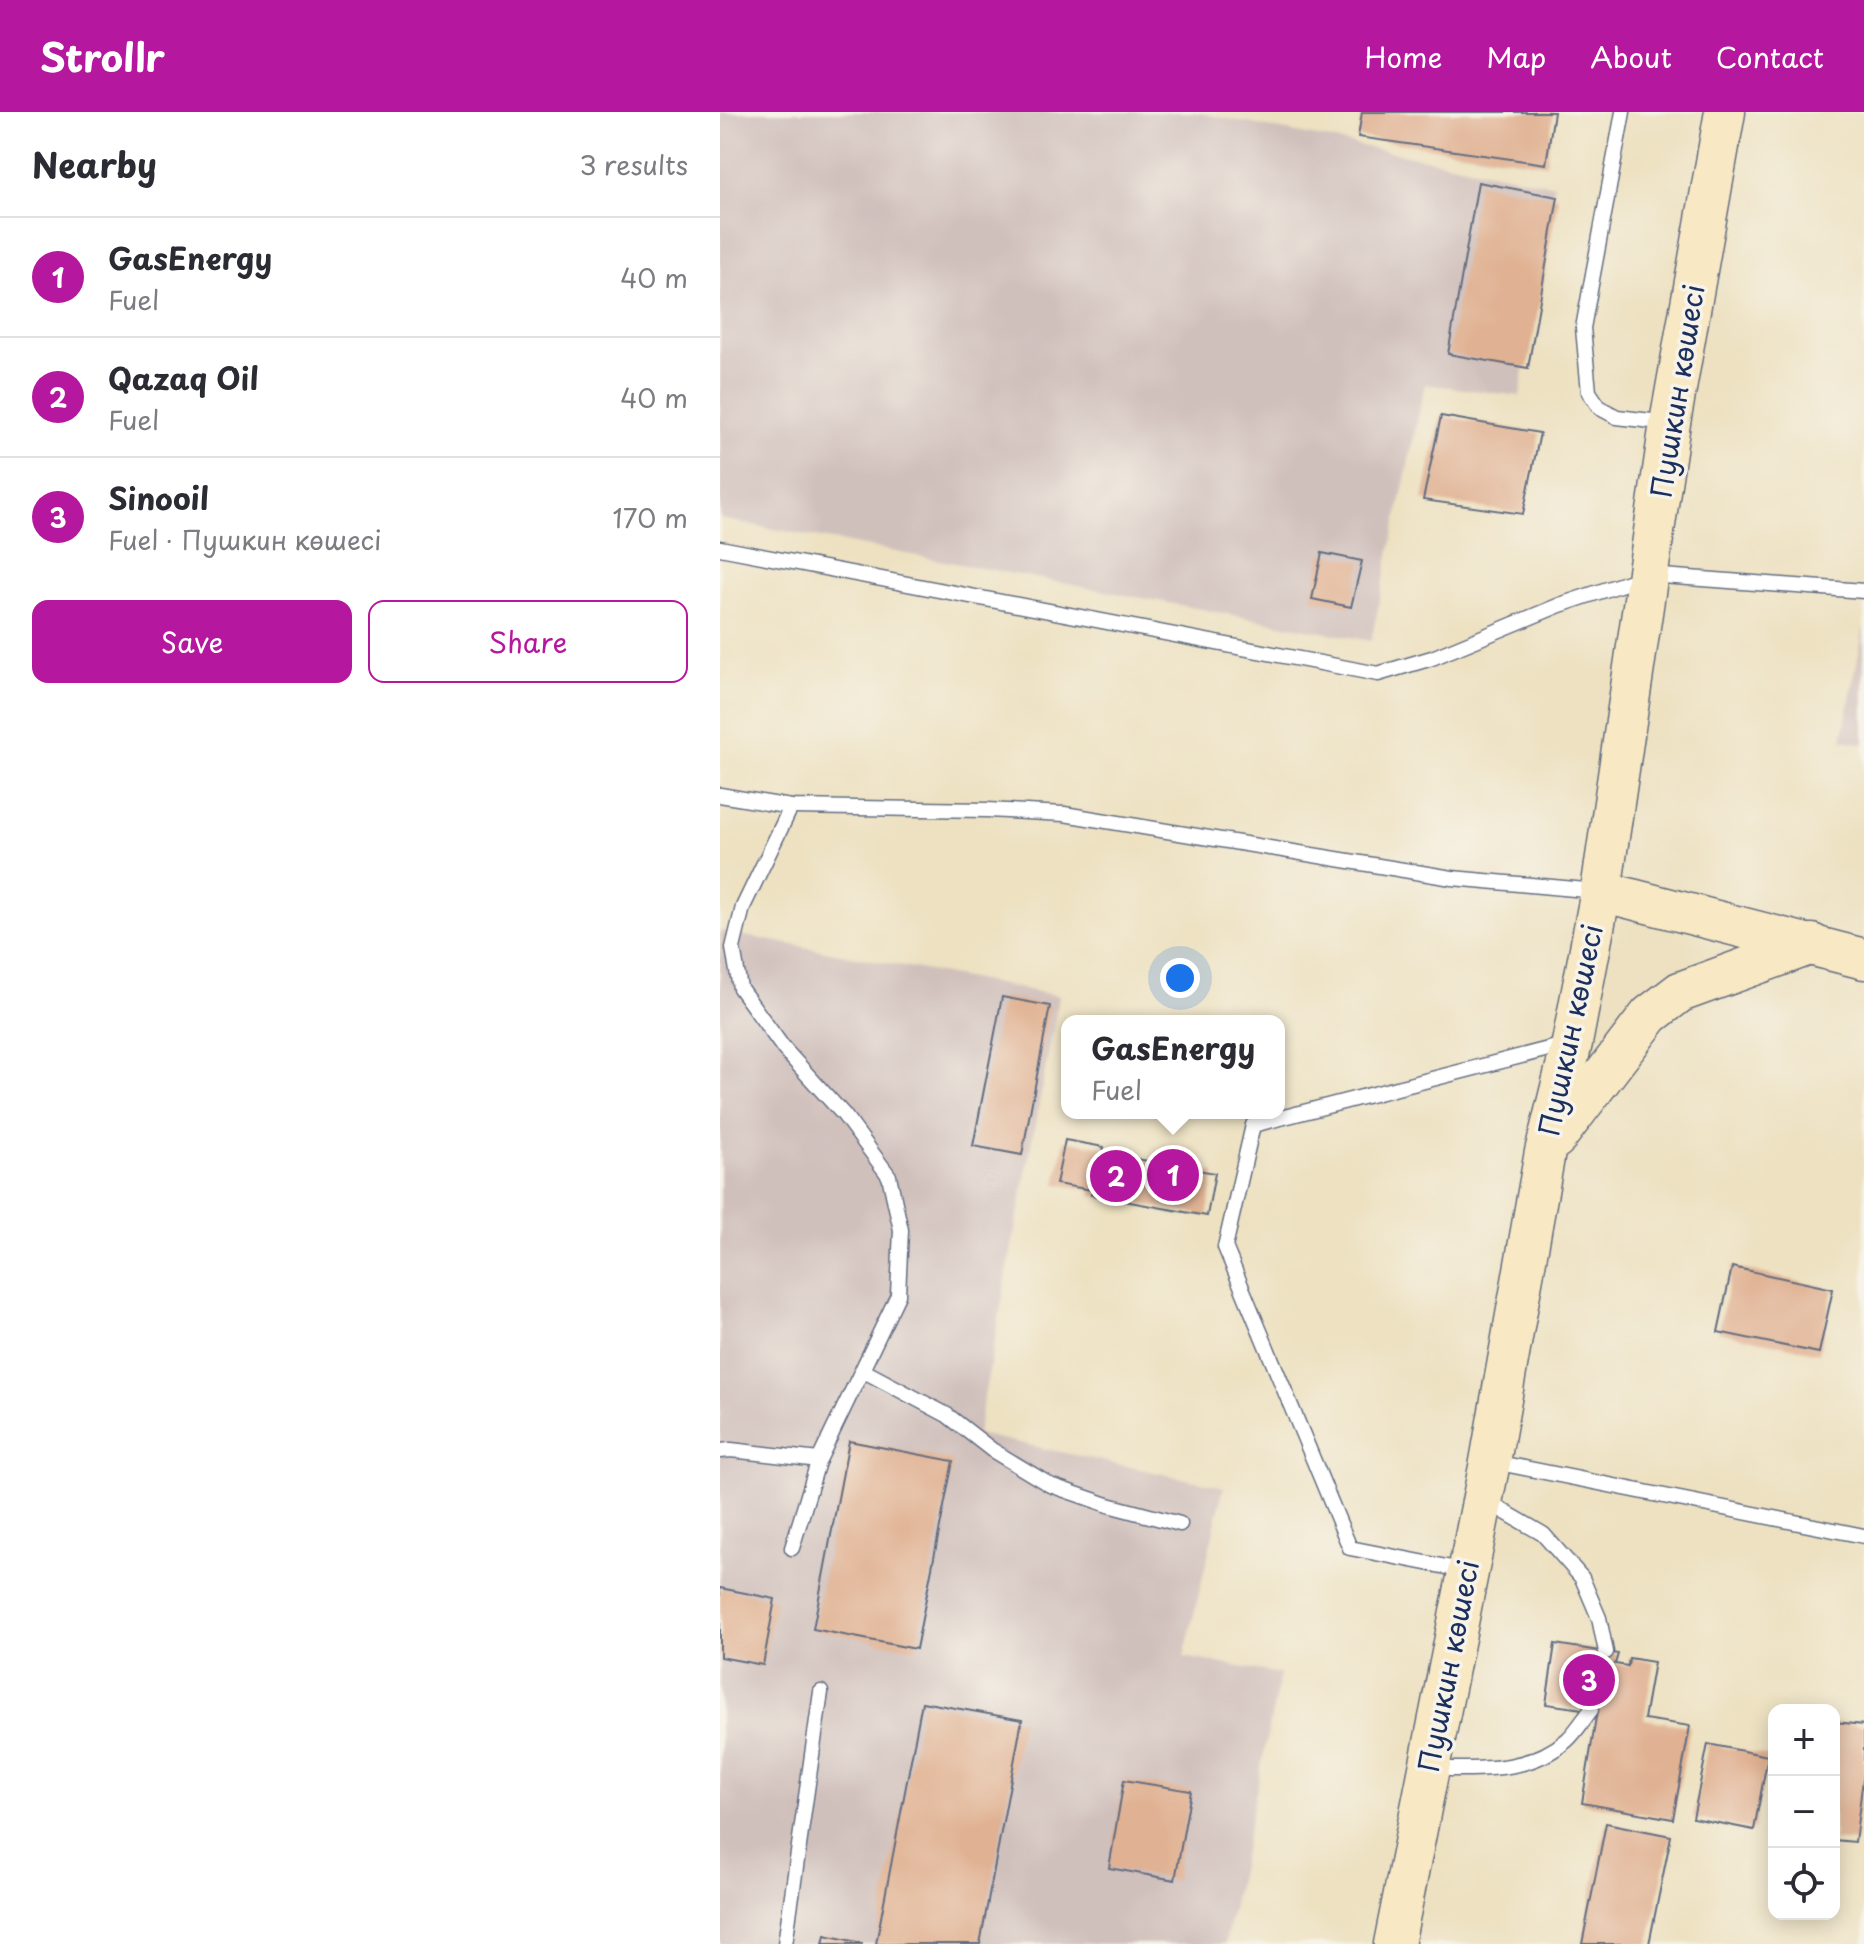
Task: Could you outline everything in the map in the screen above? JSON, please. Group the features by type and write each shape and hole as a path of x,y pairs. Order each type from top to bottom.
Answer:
{"main road":[{"name":"Пушкин көшесі","path":"1394,1944 1486,1480 1545,1152 1572,1043 1601,891 1670,423 1725,112"},
{"path":"1601,891 1864,959"},
{"path":"1545,1152 1650,1015 1660,1007 1680,992 1812,944"}],"lane":[{"path":"1623,112 1583,328 1589,392 1600,408 1617,417 1670,423"},
{"path":"720,548 1378,674 1432,658 1560,605 1649,575 1864,591"},
{"path":"720,795 791,807 1064,814 1452,878 1601,891"},
{"path":"791,807 743,907 733,948 740,988 784,1049 844,1115 889,1176 901,1230 898,1295 819,1460 792,1548"},
{"path":"1285,1117 1572,1043"},
{"path":"1276,1119 1253,1125 1225,1247 1350,1548 1468,1571"},
{"path":"864,1371 947,1415 992,1450 1050,1485 1108,1505 1180,1524"},
{"path":"720,1451 819,1460"},
{"path":"1486,1480 1864,1536"},
{"path":"1486,1480 1543,1534 1582,1578 1599,1618 1606,1652"},
{"path":"785,1944 821,1692"},
{"path":"1428,1769 1498,1769 1541,1758 1568,1740 1591,1710"}],"shaded area":[{"path":"720,112 1194,112 1554,185 1520,396 1425,384 1371,641 720,519"},
{"path":"1864,626 1864,744 1842,740"},
{"path":"720,931 1059,996 977,1434 1224,1487 1184,1657 1280,1674 1225,1944 720,1944"}],"building":[{"path":"1362,112 1554,112 1546,164 1358,137"},
{"path":"1478,182 1558,197 1528,368 1448,354"},
{"path":"1441,416 1540,433 1523,514 1423,500"},
{"path":"1322,553 1362,561 1351,607 1312,599"},
{"path":"1002,997 1050,1006 1022,1155 973,1146"},
{"path":"1065,1140 1104,1147 1103,1153 1215,1173 1207,1216 1091,1195 1092,1190 1056,1184"},
{"path":"1732,1267 1833,1289 1819,1353 1718,1332"},
{"path":"849,1441 953,1461 916,1649 813,1629"},
{"path":"720,1588 775,1599 763,1665 720,1657"},
{"path":"1555,1644 1618,1654 1615,1664 1628,1666 1629,1658 1654,1662 1644,1719 1690,1726 1673,1819 1582,1803 1597,1711 1546,1704"},
{"path":"922,1702 1022,1720 980,1944 876,1944"},
{"path":"1840,1723 1864,1725 1864,1771 1855,1842 1840,1841"},
{"path":"1708,1744 1768,1756 1754,1830 1693,1818"},
{"path":"1124,1780 1191,1791 1175,1880 1109,1868"},
{"path":"1606,1823 1671,1836 1649,1944 1582,1944"},
{"path":"825,1935 862,1943 862,1944 823,1944"}],"place":[{"name":"GasEnergy","path":"1173,1175"},
{"name":"Qazaq Oil","path":"1116,1176"},
{"name":"Sinooil","path":"1589,1680"}]}
